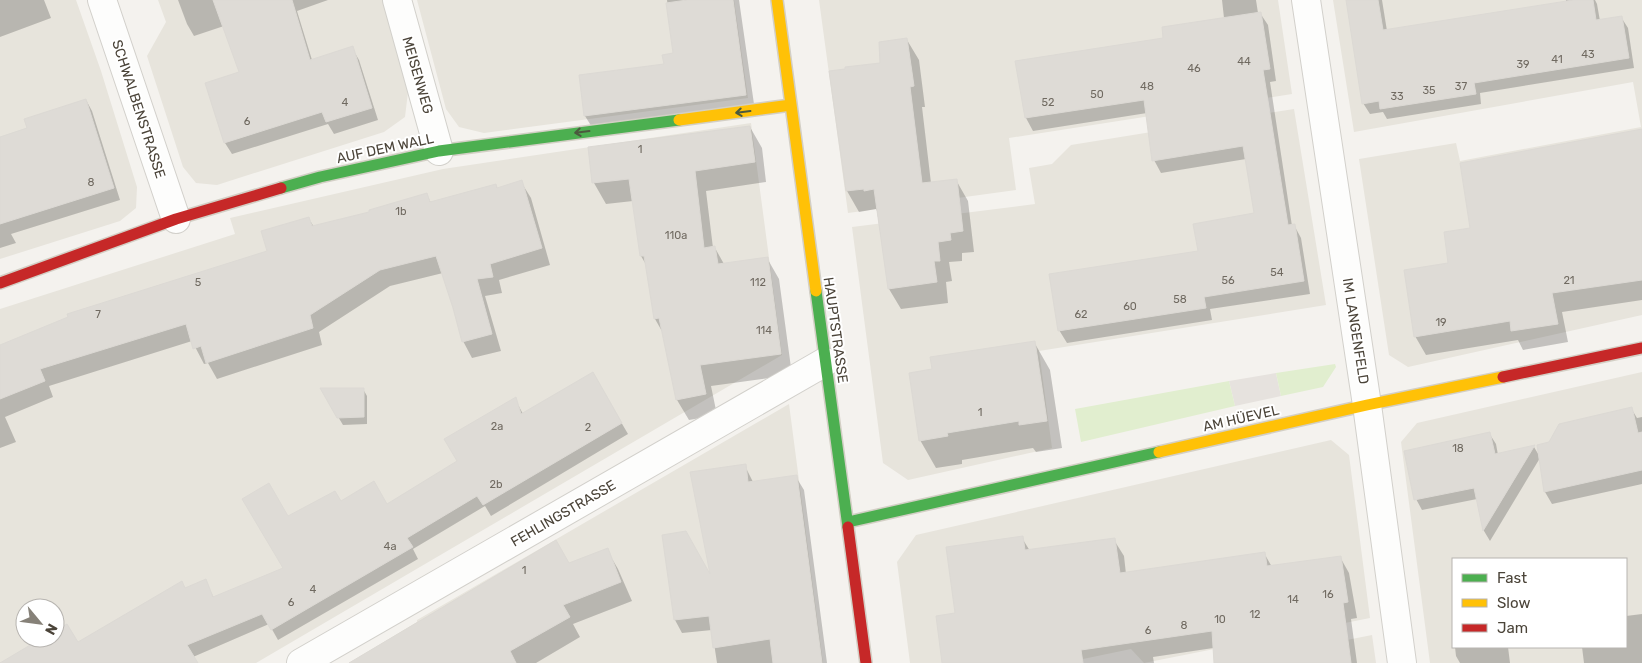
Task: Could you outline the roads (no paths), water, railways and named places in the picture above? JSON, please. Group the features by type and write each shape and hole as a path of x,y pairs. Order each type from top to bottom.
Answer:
{"street":[{"name":"SCHWALBENSTRASSE","path":"102,0 176,218"},
{"name":"MEISENWEG","path":"397,0 439,151"},
{"name":"HAUPTSTRASSE","path":"777,0 866,663"},
{"name":"IM LANGENFELD","path":"1306,0 1367,405 1402,663"},
{"name":"AUF DEM WALL","path":"0,283 176,218 320,177 439,151 791,105"},
{"name":"AM HÜEVEL","path":"848,522 1367,405 1642,348"},
{"name":"FEHLINGSTRASSE","path":"301,663 825,362"}]}
